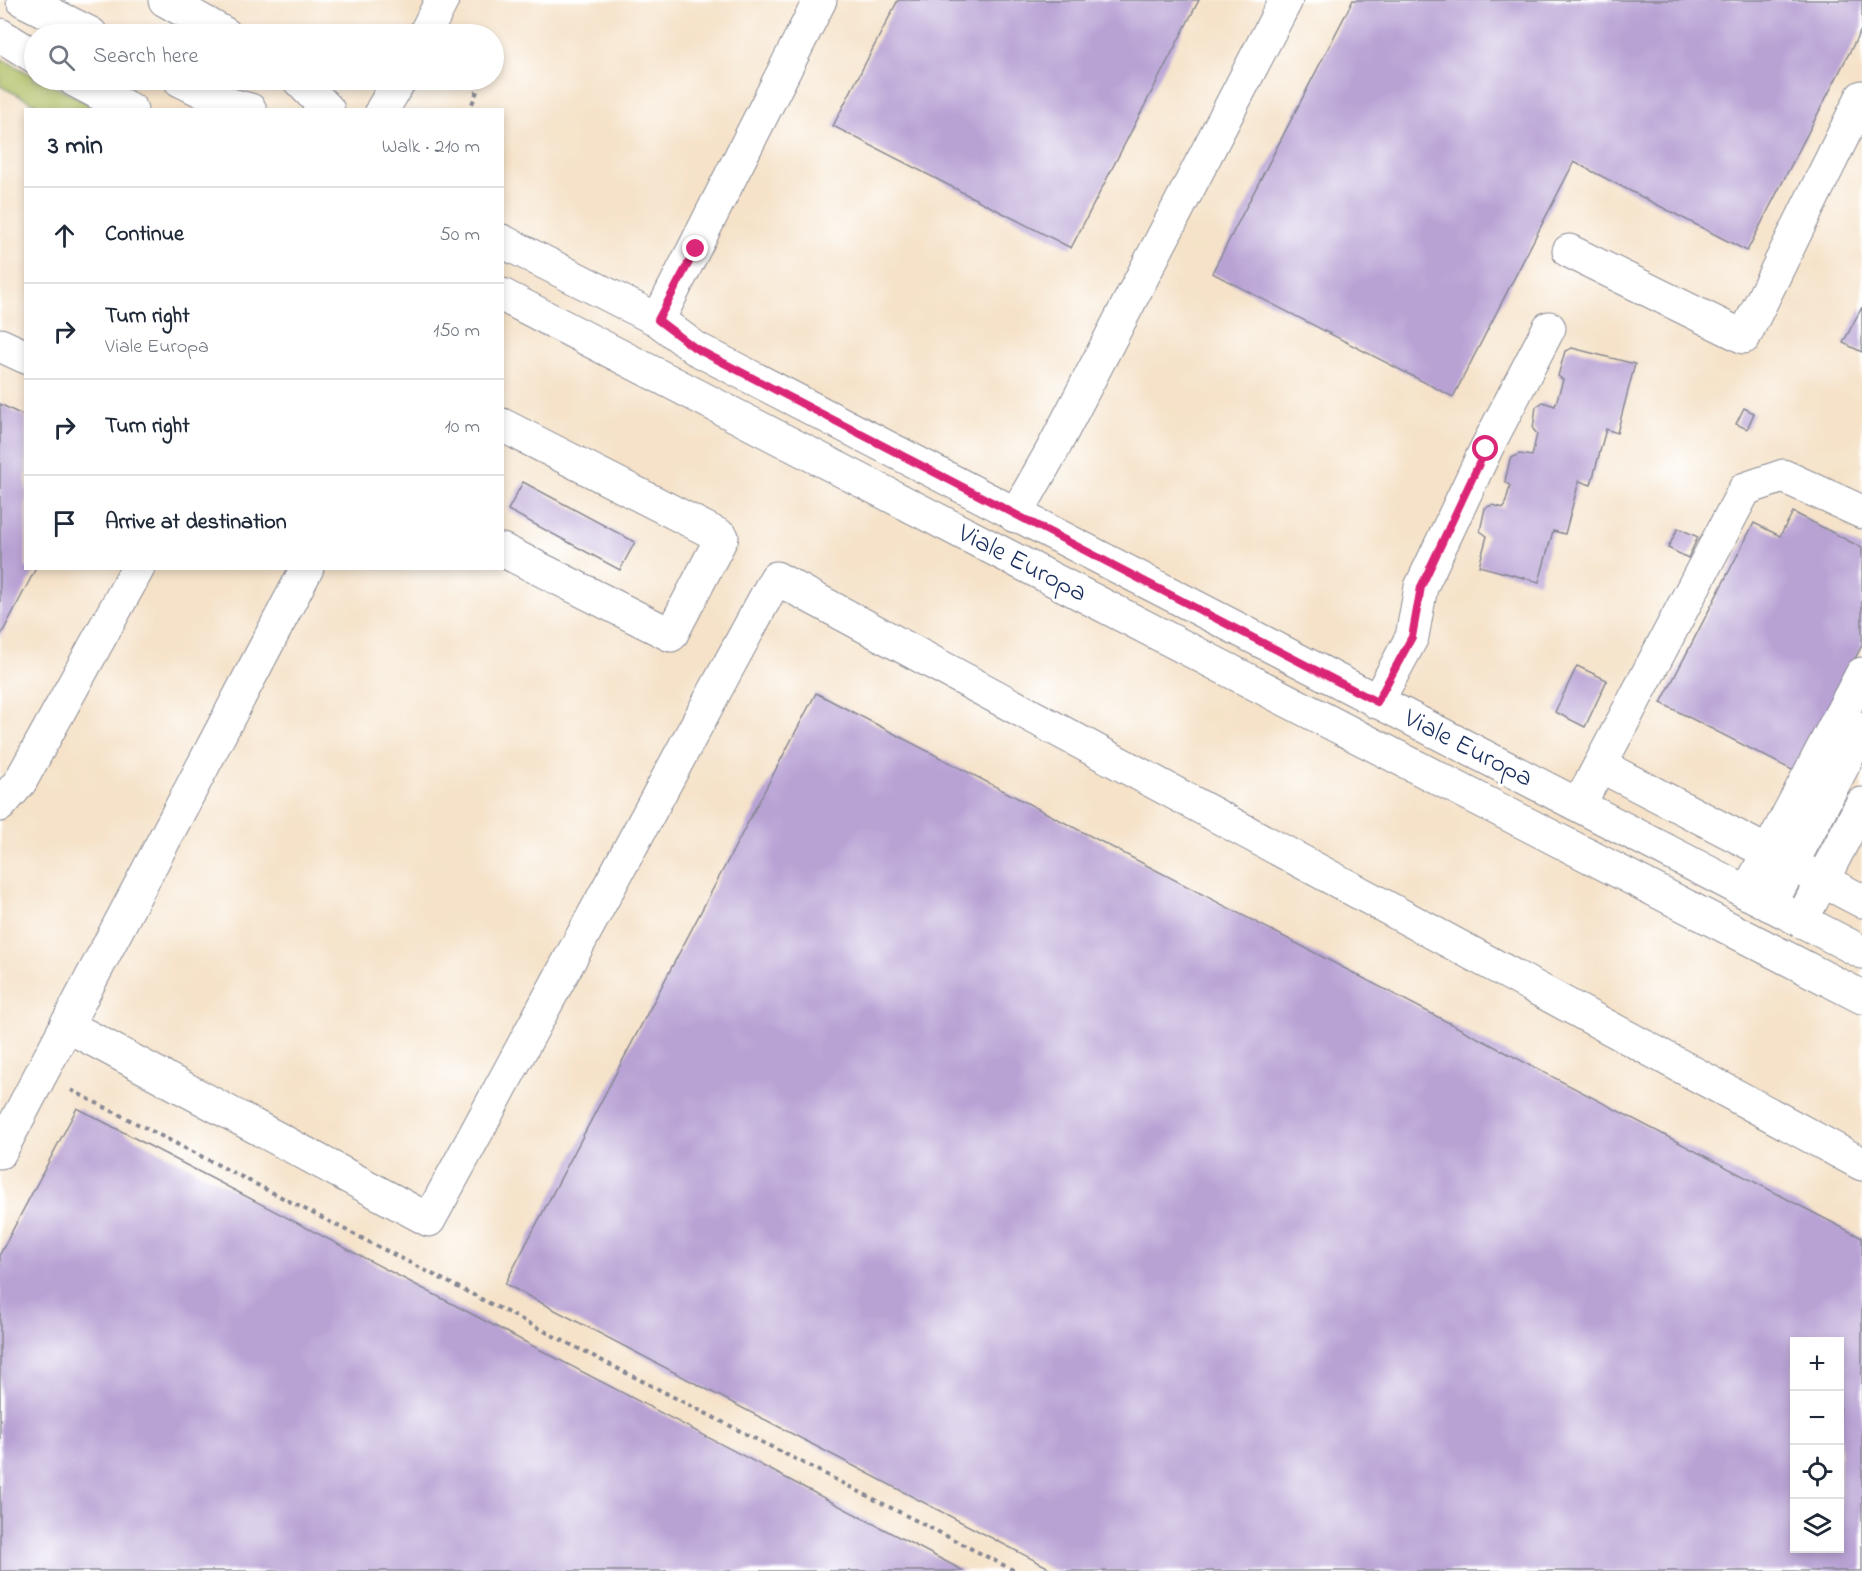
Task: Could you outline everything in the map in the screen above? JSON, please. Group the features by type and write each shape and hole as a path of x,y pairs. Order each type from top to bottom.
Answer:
{"main road":[{"path":"23,0 71,24"},
{"path":"165,0 207,24"},
{"path":"430,24 442,0"},
{"path":"658,320 820,0"},
{"path":"1015,516 1053,449 1286,0"},
{"path":"0,35 24,51"},
{"path":"93,90 127,108"},
{"path":"200,90 242,108"},
{"path":"309,90 326,108"},
{"path":"383,108 394,90"},
{"path":"1569,251 1744,337 1862,97"},
{"name":"Viale Europa","path":"504,242 658,320 695,348 1015,516 1862,952"},
{"name":"Viale Europa","path":"504,296 1862,998"},
{"path":"1377,702 1412,637 1421,587 1486,449 1549,328"},
{"path":"0,345 24,356"},
{"path":"504,426 722,537 671,635 504,551"},
{"path":"1579,805 1745,489 1783,476 1862,512"},
{"path":"0,805 20,782 137,570"},
{"path":"0,1152 306,570"},
{"path":"66,1025 429,1220 776,578 1862,1164"},
{"path":"1758,899 1781,859 1862,674"},
{"path":"1781,859 1820,811 1862,729"},
{"path":"1601,766 1862,901"},
{"path":"1801,921 1822,880 1858,821 1820,811"}],"path":[{"path":"473,108 472,104 477,90"},
{"path":"41,1074 1015,1571"}],"green space":[{"path":"0,58 24,71 24,90 62,90 97,108 43,108 0,86"}],"building":[{"path":"898,0 1199,0 1071,248 833,126"},
{"path":"1353,0 1862,0 1862,28 1747,251 1574,162 1453,397 1212,273"},
{"path":"1862,307 1862,352 1843,343"},
{"path":"1572,348 1635,364 1617,433 1606,429 1591,485 1579,481 1565,534 1553,531 1539,582 1479,566 1487,536 1480,531 1485,508 1492,505 1504,508 1510,486 1505,481 1510,459 1519,454 1532,456 1537,434 1533,429 1536,407 1543,402 1555,406 1563,380 1558,376 1565,351"},
{"path":"0,404 24,416 24,570 35,570 0,637"},
{"path":"1744,408 1754,413 1747,429 1736,424"},
{"path":"523,482 635,542 620,570 508,510"},
{"path":"1793,512 1862,548 1862,645 1796,772 1661,703 1754,523 1780,536"},
{"path":"1678,528 1698,537 1688,558 1668,548"},
{"path":"1577,666 1607,680 1585,727 1555,712"},
{"path":"816,693 1862,1238 1862,1571 1055,1571 505,1284"},
{"path":"77,1108 964,1571 0,1571 0,1254"}],"route":[{"path":"696,249 658,320 695,348 1377,702 1412,637 1421,587 1486,449"}]}
